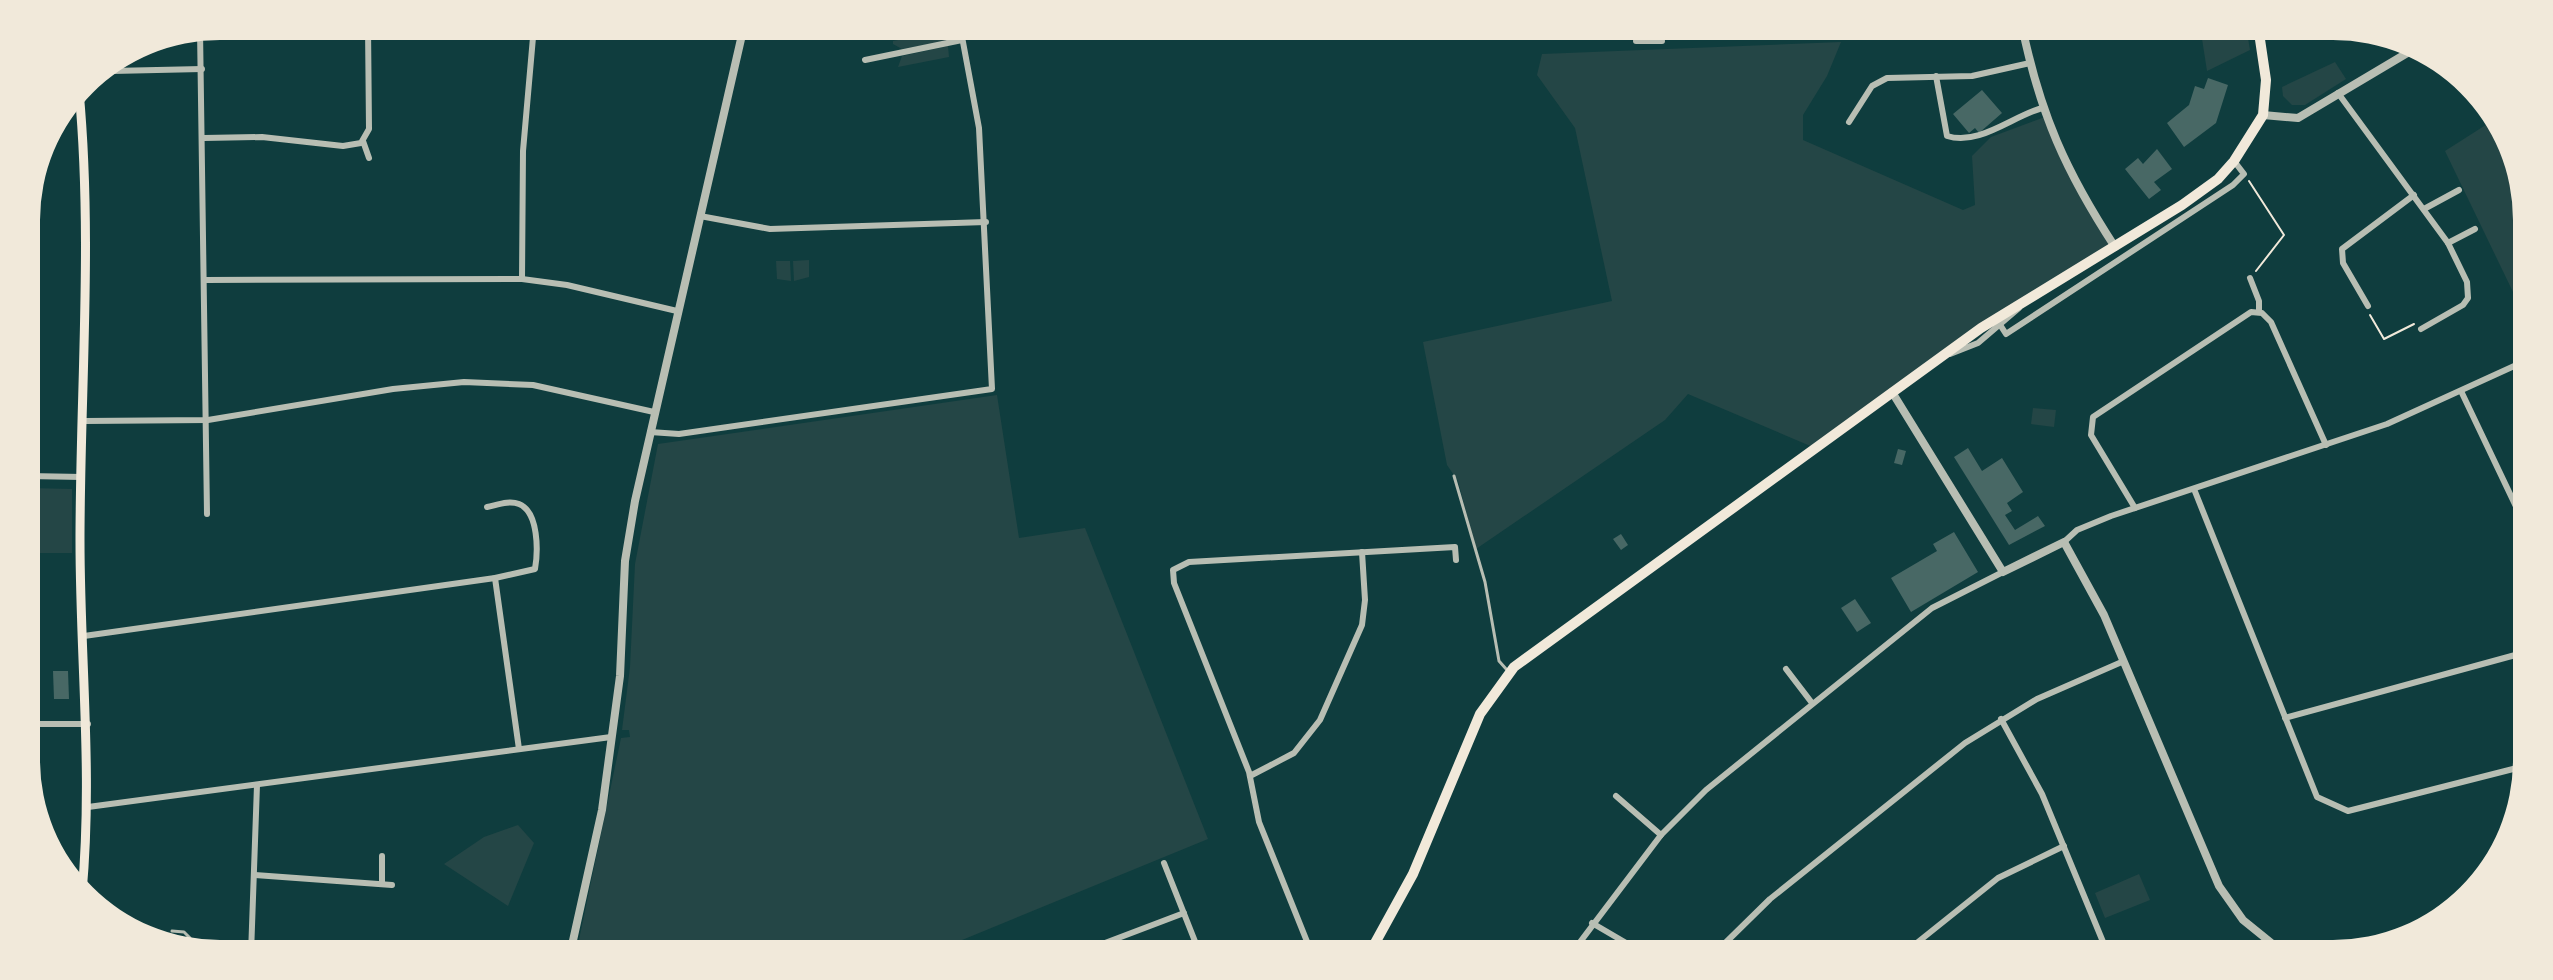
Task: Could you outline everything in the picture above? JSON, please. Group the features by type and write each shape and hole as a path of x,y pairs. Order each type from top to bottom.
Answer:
{"main road":[{"path":"1377,940 1413,874 1476,722 1509,673 1539,646 1981,328 1999,323 2022,305 2182,205 2218,179 2234,161 2263,115 2266,80 2260,40"},
{"path":"80,107 86,207 85,421 80,557 88,724 88,807 83,877"}],"street":[{"path":"204,138 262,137 343,146 363,141 369,129 368,40"},
{"path":"522,279 523,151 533,40"},
{"path":"573,940 602,810 620,676 625,561 654,412 741,40"},
{"path":"650,432 679,434 992,389 979,128 962,40 865,60"},
{"path":"2025,40 2042,108 2060,154 2115,247"},
{"path":"1636,41 1662,41"},
{"path":"201,42 207,514"},
{"path":"2263,115 2298,118 2403,55"},
{"path":"1849,122 1879,81 1892,77 1984,74 2030,63"},
{"path":"119,71 202,69"},
{"path":"1936,76 1947,136 1955,139 1971,139 2042,108"},
{"path":"2338,93 2448,243 2467,282 2468,298 2458,309 2421,329"},
{"path":"363,141 369,148 369,158"},
{"path":"1942,357 1972,346 1999,323 2006,334 2220,194 2244,174 2234,161"},
{"path":"2424,209 2459,190"},
{"path":"2368,306 2343,263 2342,249 2414,195"},
{"path":"700,216 770,229 986,222"},
{"path":"2448,243 2475,229"},
{"path":"2250,278 2259,301 2259,312"},
{"path":"206,280 522,279 567,285 677,311"},
{"path":"2135,508 2091,435 2093,417 2246,314 2259,312 2271,322 2326,445"},
{"path":"1580,940 1661,835 1706,790 1932,608 2064,542 2077,530 2326,445 2513,367"},
{"path":"85,421 208,420 393,389 464,382 533,385 654,412"},
{"path":"2461,391 2512,499"},
{"path":"1892,392 2003,572"},
{"path":"40,476 82,477"},
{"path":"2194,489 2313,791 2320,798 2348,811 2512,769"},
{"path":"84,636 495,578 535,569 538,554 531,515 522,505 511,502 487,507"},
{"path":"2064,542 2093,592 2219,886 2243,920 2268,940"},
{"path":"1306,940 1259,822 1250,776 1174,583 1173,570 1189,562 1455,547 1456,560"},
{"path":"1250,776 1294,753 1320,720 1362,625 1365,600 1362,552"},
{"path":"495,578 519,749"},
{"path":"2285,718 2513,656"},
{"path":"1728,940 1770,899 1936,765 2001,719 2124,661"},
{"path":"1786,669 1812,703"},
{"path":"2001,719 2042,794 2102,940"},
{"path":"40,724 88,724"},
{"path":"88,807 611,737"},
{"path":"252,940 257,785"},
{"path":"1616,796 1661,835"},
{"path":"1920,940 1998,878 2064,846"},
{"path":"382,856 382,884"},
{"path":"1164,863 1195,940"},
{"path":"255,875 392,885"},
{"path":"1119,940 1184,913"},
{"path":"1592,923 1621,940"}],"lane":[{"path":"1454,476 1485,582 1499,661 1509,673"},
{"path":"172,931 184,932 189,937"}],"path":[{"path":"2244,174 2284,235 2250,278"},
{"path":"2368,306 2384,339 2415,324 2421,329"}],"shaded area":[{"path":"947,40 947,41 902,49 893,41"},
{"path":"2202,40 2248,40 2250,50 2207,71"},
{"path":"1841,42 1827,76 1803,115 1803,140 1963,210 1975,205 1972,156 1991,137 2045,117 2115,247 2022,305 1815,448 1688,394 1665,420 1476,549 1458,481 1447,465 1423,342 1612,301 1575,128 1537,75 1542,54"},
{"path":"948,46 949,57 898,67 902,56"},
{"path":"2335,62 2346,79 2305,105 2292,105 2283,96 2282,87"},
{"path":"2486,125 2494,140 2507,173 2511,197 2513,292 2445,151"},
{"path":"809,260 809,277 794,281 793,261"},
{"path":"776,261 790,261 791,281 777,279"},
{"path":"997,395 1019,538 1085,528 1208,839 962,940 579,940 621,738 630,737 629,730 622,730 630,667 635,564 658,444"},
{"path":"2033,408 2056,410 2054,427 2031,424"},
{"path":"40,488 72,489 72,553 40,553"},
{"path":"518,825 534,843 508,906 444,864 484,837"},
{"path":"2139,874 2150,900 2105,918 2095,893"}],"building":[{"path":"2208,78 2228,85 2216,123 2184,147 2167,123 2189,105 2195,86 2204,89"},
{"path":"1982,90 2002,113 1979,133 1975,128 1969,133 1953,114"},
{"path":"2157,149 2172,169 2154,182 2161,190 2149,199 2125,169 2138,158 2143,164"},
{"path":"1968,448 1982,471 2002,458 2023,492 2007,503 2012,511 2005,515 2015,530 2038,516 2045,526 2009,545 1954,457"},
{"path":"1898,449 1906,451 1902,465 1894,463"},
{"path":"1954,532 1978,572 1911,612 1891,578 1937,551 1933,544"},
{"path":"1621,534 1628,545 1621,550 1613,539"},
{"path":"1855,599 1871,623 1857,632 1841,608"},
{"path":"53,671 68,671 69,699 54,699"}]}
